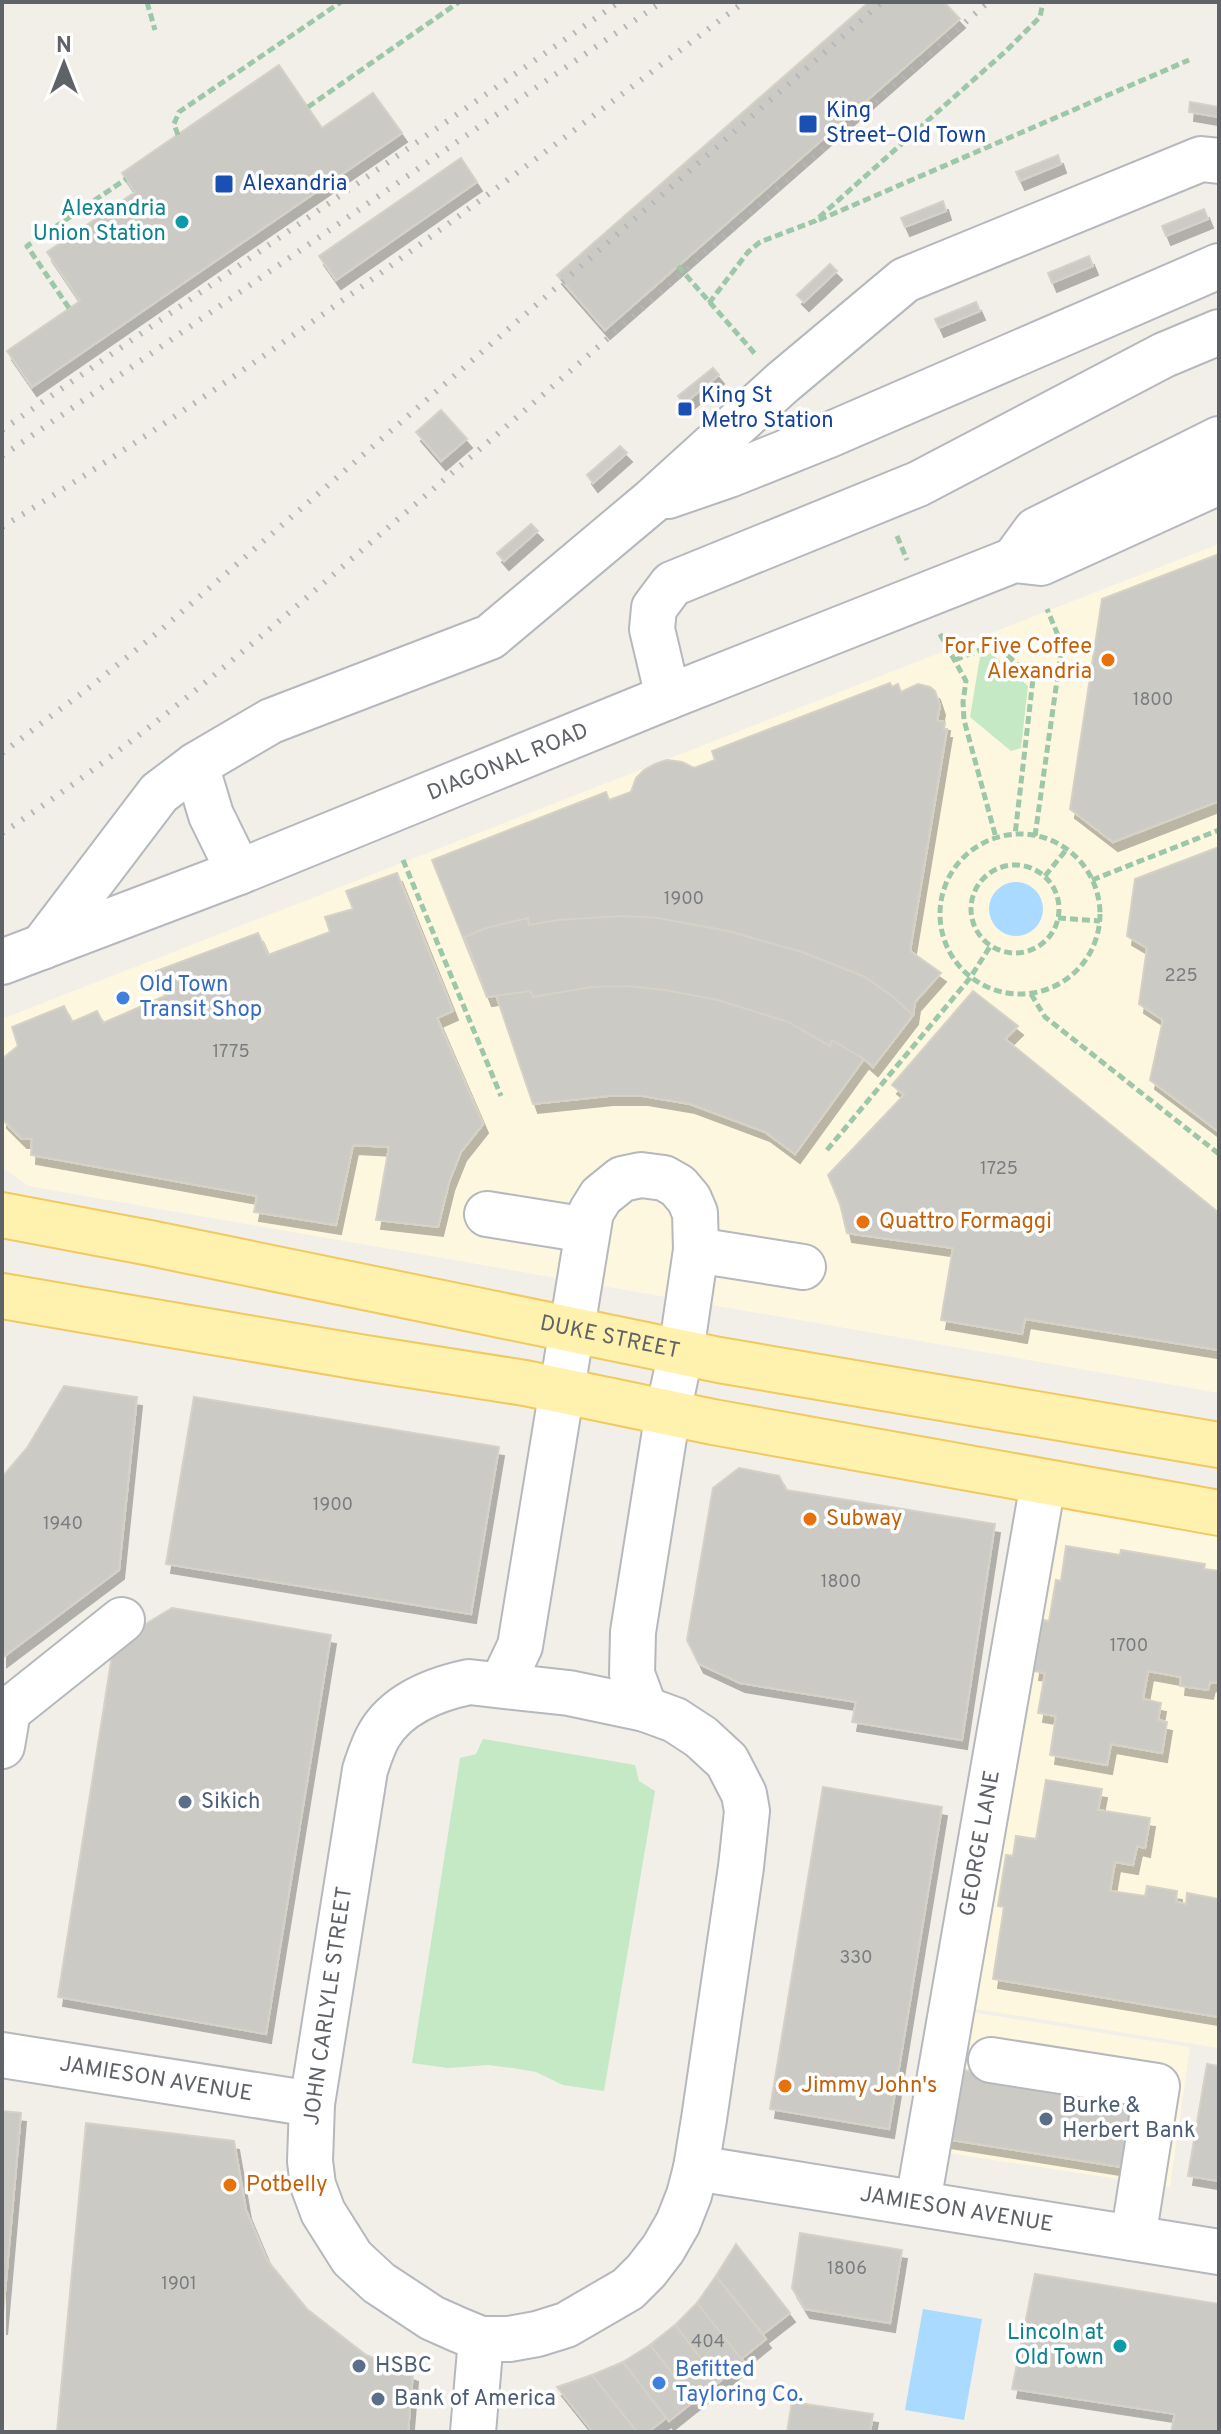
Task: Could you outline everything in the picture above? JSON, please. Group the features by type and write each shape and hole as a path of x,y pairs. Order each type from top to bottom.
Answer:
{"main road":[{"name":"DUKE STREET","path":"2,1215 681,1352 1219,1445"},
{"path":"2,1296 562,1390 1043,1483 1219,1513"}],"street":[{"path":"42,947 159,793 196,765 271,721 490,637 652,501 782,383 905,280 1201,159 1219,161"},
{"path":"652,501 729,475 829,435 1219,266"},
{"path":"668,697 652,629 654,608 672,584 918,484 1164,355 1219,332"},
{"path":"1014,560 1036,530 1219,439"},
{"name":"DIAGONAL ROAD","path":"2,962 239,872 1014,560 1041,563 1219,482"},
{"path":"196,765 211,815 239,872"},
{"path":"502,1684 520,1646 591,1212 601,1196 622,1179 641,1175 664,1178 678,1186 689,1199 695,1213 696,1250 633,1632 632,1674 645,1709"},
{"path":"487,1214 587,1230"},
{"path":"696,1250 803,1267"},
{"name":"GEORGE LANE","path":"918,2202 978,1960 1043,1483"},
{"path":"2,1746 8,1711 122,1620"},
{"name":"JOHN CARLYLE STREET","path":"469,1682 569,1693 645,1709 675,1720 701,1737 727,1761 744,1794 747,1811 696,2168 678,2223 663,2249 628,2289 566,2325 522,2337 481,2339 432,2318 379,2283 352,2258 323,2212 313,2185 310,2161 312,2104 365,1770 379,1734 392,1719 427,1694 469,1682"},
{"name":"JAMIESON AVENUE","path":"2,2055 312,2104"},
{"path":"991,2060 1157,2086 1133,2238"},
{"name":"JAMIESON AVENUE","path":"696,2168 1219,2252"},
{"path":"473,2432 481,2339"}],"path":[{"path":"147,2 155,30"},
{"path":"178,135 174,124 179,112 341,2"},
{"path":"308,107 459,2"},
{"path":"815,221 1007,50 1040,17 1043,2"},
{"path":"709,303 748,252 760,242 1189,60"},
{"path":"69,308 27,246 126,179"},
{"path":"678,266 762,361"},
{"path":"894,529 911,570"},
{"path":"1035,836 1062,645 1047,609"},
{"path":"933,621 966,681 964,720 996,838"},
{"path":"955,660 995,644 1033,679 1015,835"},
{"path":"1092,880 1219,830"},
{"path":"1035,836 1052,842 1079,861 1092,880 1099,900 1100,921 1090,952 1070,977 1052,988 1031,994 1009,994 989,989 970,978 956,964 946,947 941,929 941,900 951,873 963,857 978,846 996,838 1035,836"},
{"path":"1045,876 1066,850"},
{"path":"403,860 501,1096"},
{"path":"1015,865 1029,867 1045,876 1059,898 1056,928 1047,940 1034,949 1020,952 1005,951 981,936 971,910 979,883 989,873 1015,865"},
{"path":"1058,918 1100,921"},
{"path":"827,1150 970,978 991,945"},
{"path":"1031,994 1045,1017 1219,1154"}],"shaded area":[{"path":"1219,544 1219,1393 28,1186 2,1167 2,1019"},
{"path":"1045,1500 1219,1532 1219,2048 964,2007"},
{"path":"964,2011 1190,2047 1170,2187 942,2152"}],"green space":[{"path":"991,653 1028,686 1021,748 1011,751 970,717 980,657"},
{"path":"483,1739 635,1765 639,1781 655,1791 604,2091 563,2085 536,2072 513,2068 488,2065 448,2068 412,2063 460,1758 476,1754"}],"water":[{"path":"1016,882 1035,890 1043,909 1035,928 1016,936 997,928 989,909 997,890"},
{"path":"923,2309 982,2319 964,2420 905,2410"}],"building":[{"path":"869,2 944,2 960,19 605,330 557,275"},
{"name":"Alexandria Union Station","path":"279,65 322,128 373,93 402,133 32,387 7,351 80,301 47,252 135,192 122,173"},
{"path":"1190,102 1219,107 1219,117 1189,112"},
{"path":"1058,155 1061,164 1020,181 1016,172"},
{"path":"461,158 477,182 336,280 319,256"},
{"path":"943,201 946,211 905,227 901,218"},
{"path":"1204,209 1208,219 1166,236 1162,226"},
{"path":"1089,256 1093,266 1052,283 1048,273"},
{"path":"830,264 837,271 804,302 797,295"},
{"path":"976,302 980,311 939,328 935,319"},
{"path":"713,368 719,375 684,404 678,396"},
{"path":"441,410 467,439 441,461 416,432"},
{"path":"620,446 627,453 593,483 587,475"},
{"path":"531,524 538,531 504,561 497,553"},
{"path":"1219,554 1219,801 1113,842 1070,809 1102,599"},
{"path":"890,683 892,687 898,684 901,692 918,684 935,691 940,706 937,721 945,722 944,729 947,729 910,951 941,973 915,1002 913,1015 873,1067 864,1059 795,1154 765,1132 690,1104 643,1096 608,1096 533,1104 496,995 487,997 432,860 606,792 609,800 631,792 636,778 655,764 667,760 694,768 715,760 712,751"},
{"path":"1219,847 1219,1132 1150,1080 1163,1020 1139,1004 1147,948 1127,936 1135,879"},
{"path":"397,873 453,1011 437,1018 483,1124 461,1152 449,1182 438,1227 376,1220 389,1147 353,1145 336,1225 254,1212 257,1196 31,1155 32,1139 22,1139 2,1119 2,1059 18,1046 12,1027 64,1006 72,1022 97,1011 103,1023 165,996 156,971 258,933 268,955 330,932 325,917 353,909 346,891"},
{"path":"623,916 658,918 728,931 802,952 863,976 913,1015 873,1067 832,1040 830,1046 788,1022 718,1000 664,990 629,986 591,987 533,997 530,991 487,997 465,937 486,928 528,918 529,925"},
{"path":"973,991 1018,1026 1005,1039 1219,1213 1219,1350 1025,1319 1022,1334 941,1320 953,1248 847,1233 828,1175 904,1095 892,1085"},
{"path":"64,1386 137,1397 119,1570 2,1658 2,1477 27,1448"},
{"path":"194,1397 499,1447 471,1614 166,1564"},
{"path":"739,1468 779,1476 786,1490 995,1524 962,1740 852,1722 856,1702 740,1683 699,1664 687,1640 713,1488"},
{"path":"1066,1546 1120,1555 1121,1550 1205,1564 1204,1569 1219,1571 1219,1683 1210,1682 1208,1690 1180,1686 1181,1677 1148,1671 1143,1699 1161,1703 1158,1720 1167,1722 1162,1753 1111,1744 1107,1765 1050,1755 1056,1716 1038,1713 1045,1673 1034,1671 1043,1620 1049,1621 1056,1580 1061,1581"},
{"path":"172,1608 331,1635 266,2034 58,1997 114,1643"},
{"path":"1046,1780 1102,1789 1098,1810 1150,1818 1145,1848 1137,1846 1133,1865 1115,1862 1110,1891 1145,1896 1147,1886 1177,1891 1176,1902 1186,1904 1187,1893 1219,1899 1219,2017 993,1979 1004,1907 998,1906 1006,1855 1013,1856 1016,1836 1036,1839"},
{"path":"823,1787 942,1807 889,2129 770,2109"},
{"path":"1207,2064 1219,2066 1219,2181 1188,2176"},
{"name":"Burke & Herbert Bank","path":"957,2069 1146,2100 1134,2169 945,2139"},
{"path":"2,2111 21,2113 2,2326"},
{"path":"86,2123 234,2141 246,2210 267,2260 307,2309 366,2355 413,2373 408,2432 57,2432"},
{"path":"800,2233 902,2250 890,2323 805,2309 792,2288"},
{"path":"736,2244 790,2313 763,2334 716,2276"},
{"name":"Lincoln at Old Town","path":"1035,2274 1219,2304 1219,2432 1171,2432 1175,2414 1012,2389"},
{"path":"716,2276 766,2339 741,2359 697,2303"},
{"path":"697,2303 744,2362 719,2382 675,2325"},
{"path":"675,2325 719,2382 694,2401 650,2345"},
{"path":"650,2345 694,2401 669,2421 623,2362"},
{"path":"623,2362 666,2418 648,2432 637,2432 592,2375"},
{"path":"592,2375 637,2432 593,2432 557,2387"},
{"path":"792,2402 873,2414 870,2432 787,2432"}],"railway":[{"path":"2,430 619,2"},
{"path":"2,456 662,2"},
{"path":"2,527 98,467 287,340 471,207 744,2"},
{"path":"2,753 162,629 882,2"},
{"path":"2,833 106,760 254,642 621,327 988,2"}],"place":[{"name":"King Street–Old Town","path":"808,124"},
{"name":"Alexandria","path":"224,184"},
{"name":"Alexandria Union Station","path":"182,222"},
{"name":"King St Metro Station","path":"685,409"},
{"name":"For Five Coffee Alexandria","path":"1108,660"},
{"name":"Old Town Transit Shop","path":"123,998"},
{"name":"Quattro Formaggi","path":"863,1222"},
{"name":"Subway","path":"810,1519"},
{"name":"Sikich","path":"185,1802"},
{"name":"Jimmy John's","path":"785,2086"},
{"name":"Burke & Herbert Bank","path":"1046,2119"},
{"name":"Potbelly","path":"230,2185"},
{"name":"Lincoln at Old Town","path":"1120,2346"},
{"name":"HSBC","path":"359,2366"},
{"name":"Befitted Tayloring Co.","path":"659,2383"},
{"name":"Bank of America","path":"378,2399"}]}
